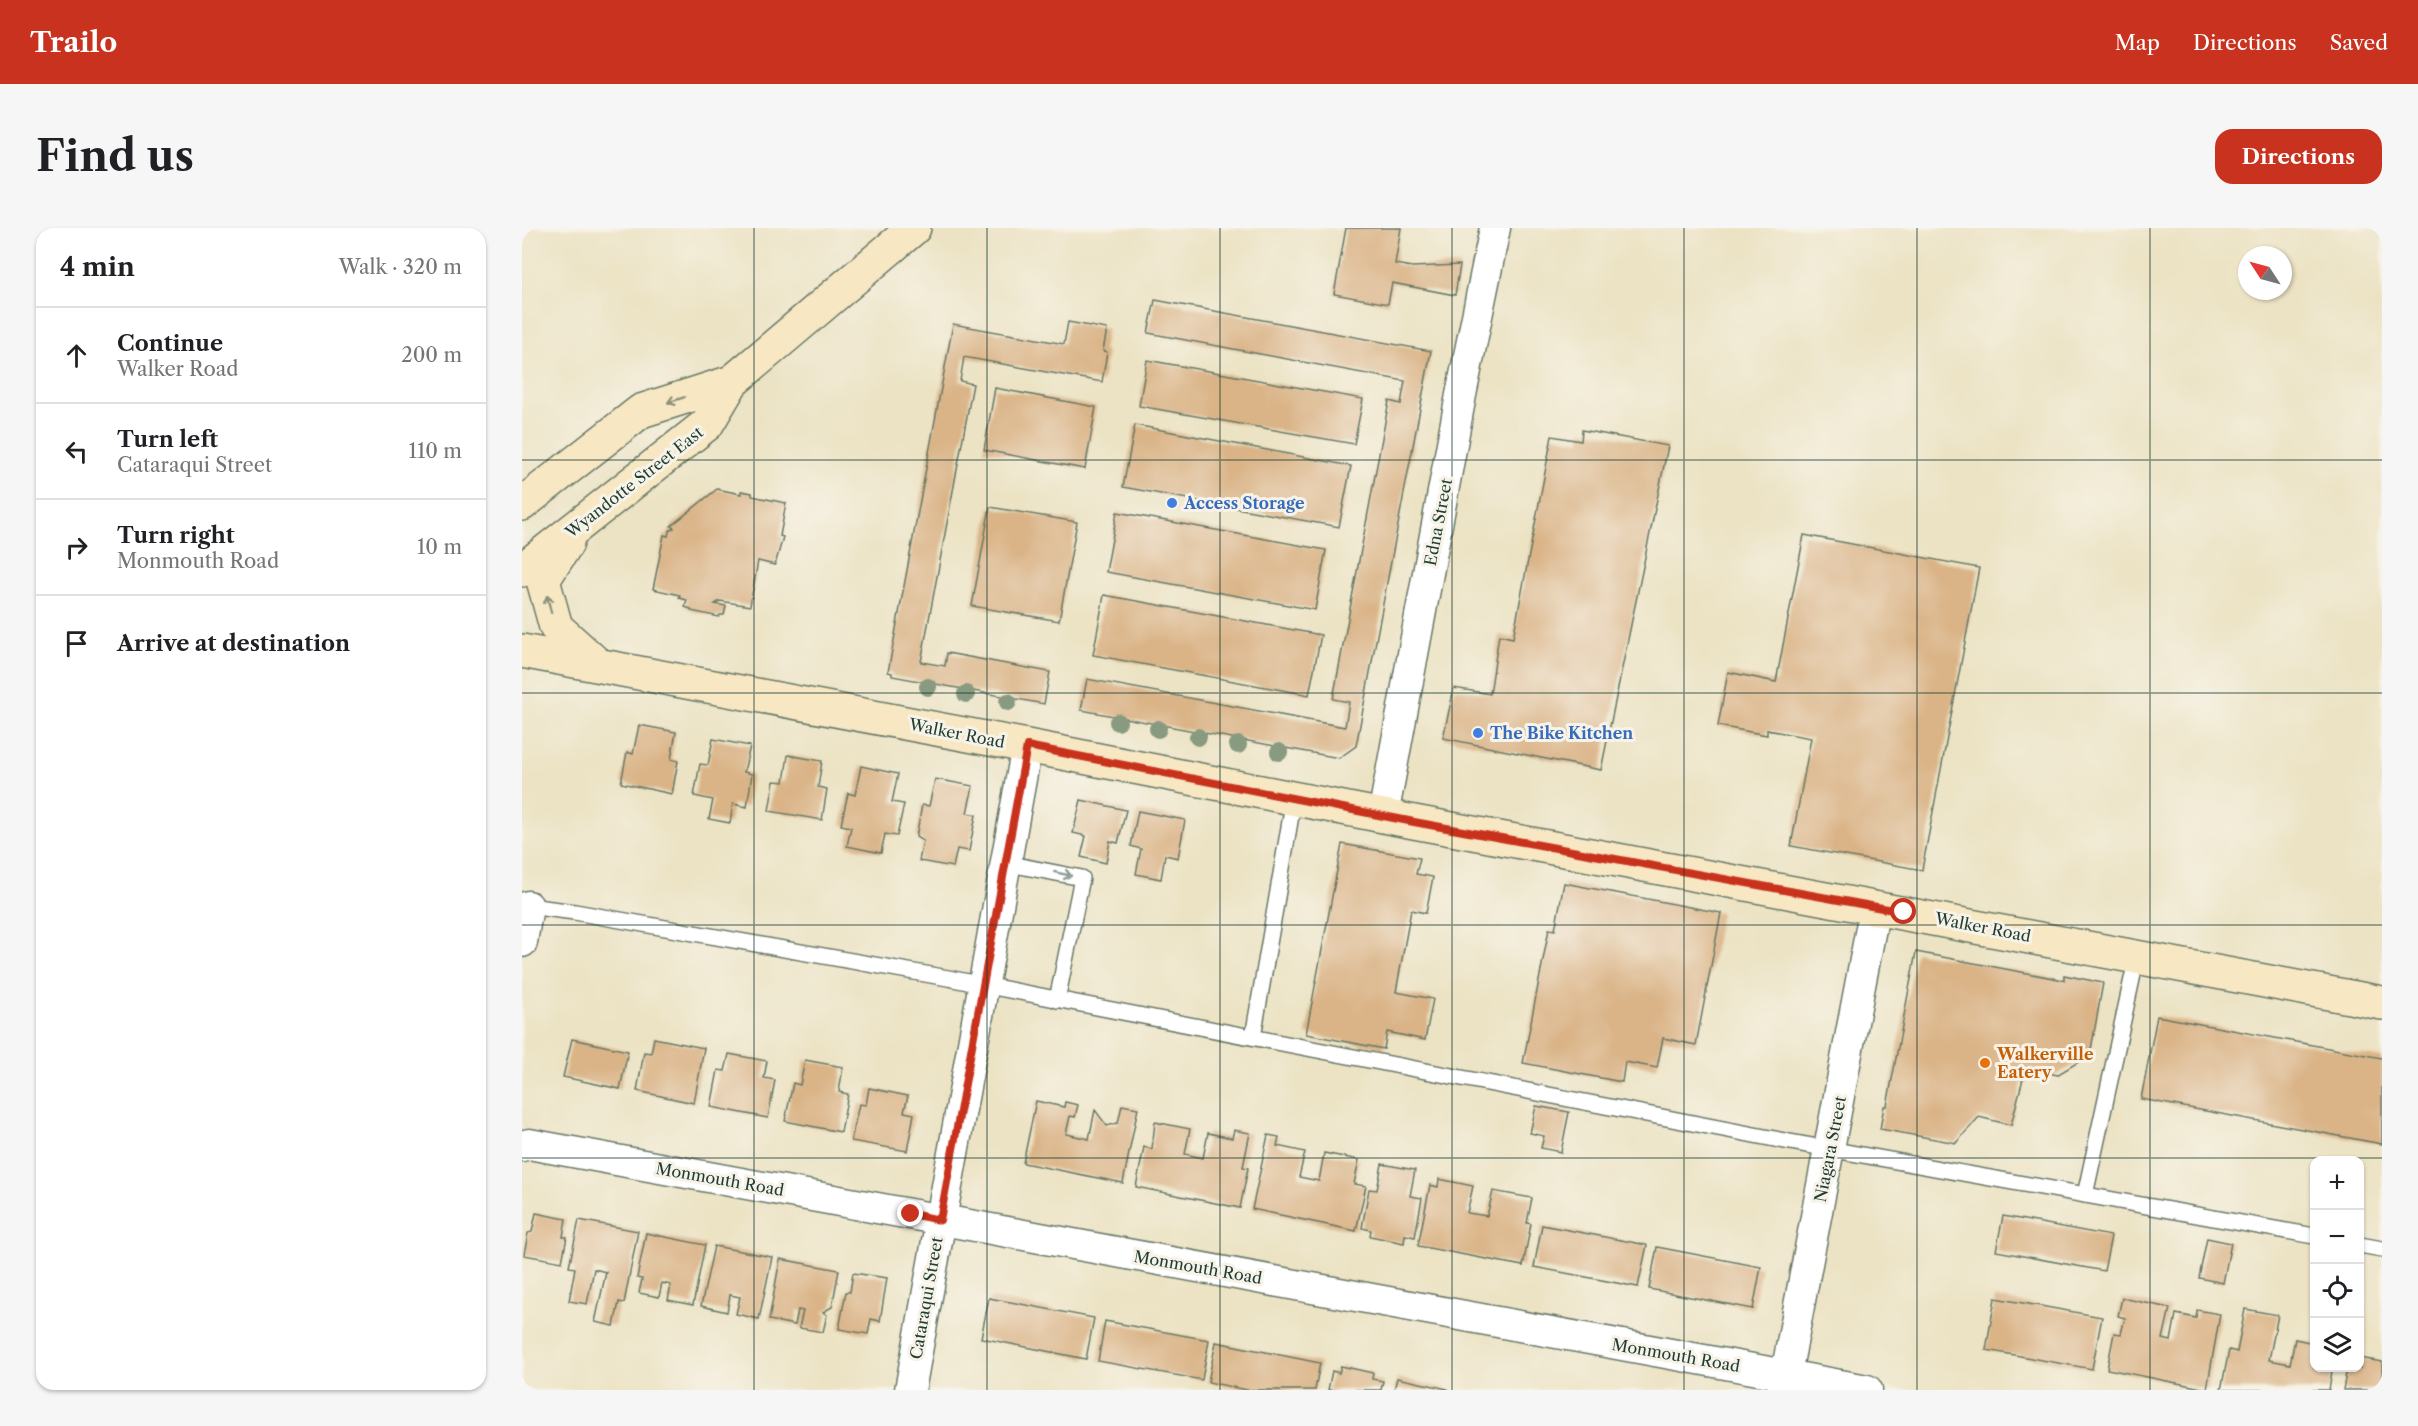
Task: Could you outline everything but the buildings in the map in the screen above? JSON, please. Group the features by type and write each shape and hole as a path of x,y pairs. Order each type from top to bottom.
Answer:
{"main road":[{"name":"Wyandotte Street East","path":"522,570 707,424 732,382 914,228"},
{"name":"Wyandotte Street East","path":"522,504 641,411 732,382"},
{"path":"579,525 543,580 555,627 597,664"},
{"name":"Walker Road","path":"522,651 1383,816 2382,1003"}],"street":[{"name":"Edna Street","path":"1383,816 1461,395 1495,228"},
{"name":"Cataraqui Street","path":"909,1390 1027,746"},
{"path":"522,942 528,906"},
{"name":"Niagara Street","path":"1784,1383 1831,1148 1875,908"},
{"name":"Monmouth Road","path":"525,1145 940,1220 1784,1383 1867,1390"}],"lane":[{"path":"1253,1037 1294,798"},
{"path":"1005,863 1082,878 1057,1000"},
{"path":"528,906 575,912 983,985 1831,1148 2310,1235"},
{"path":"2085,1195 2137,956"},
{"path":"2364,1246 2382,1249"}],"place":[{"name":"Access Storage","path":"1172,503"},
{"name":"The Bike Kitchen","path":"1478,733"},
{"name":"Walkerville Eatery","path":"1985,1063"}],"route":[{"path":"911,1214 940,1220 1027,746 1414,822 1904,912"}]}
